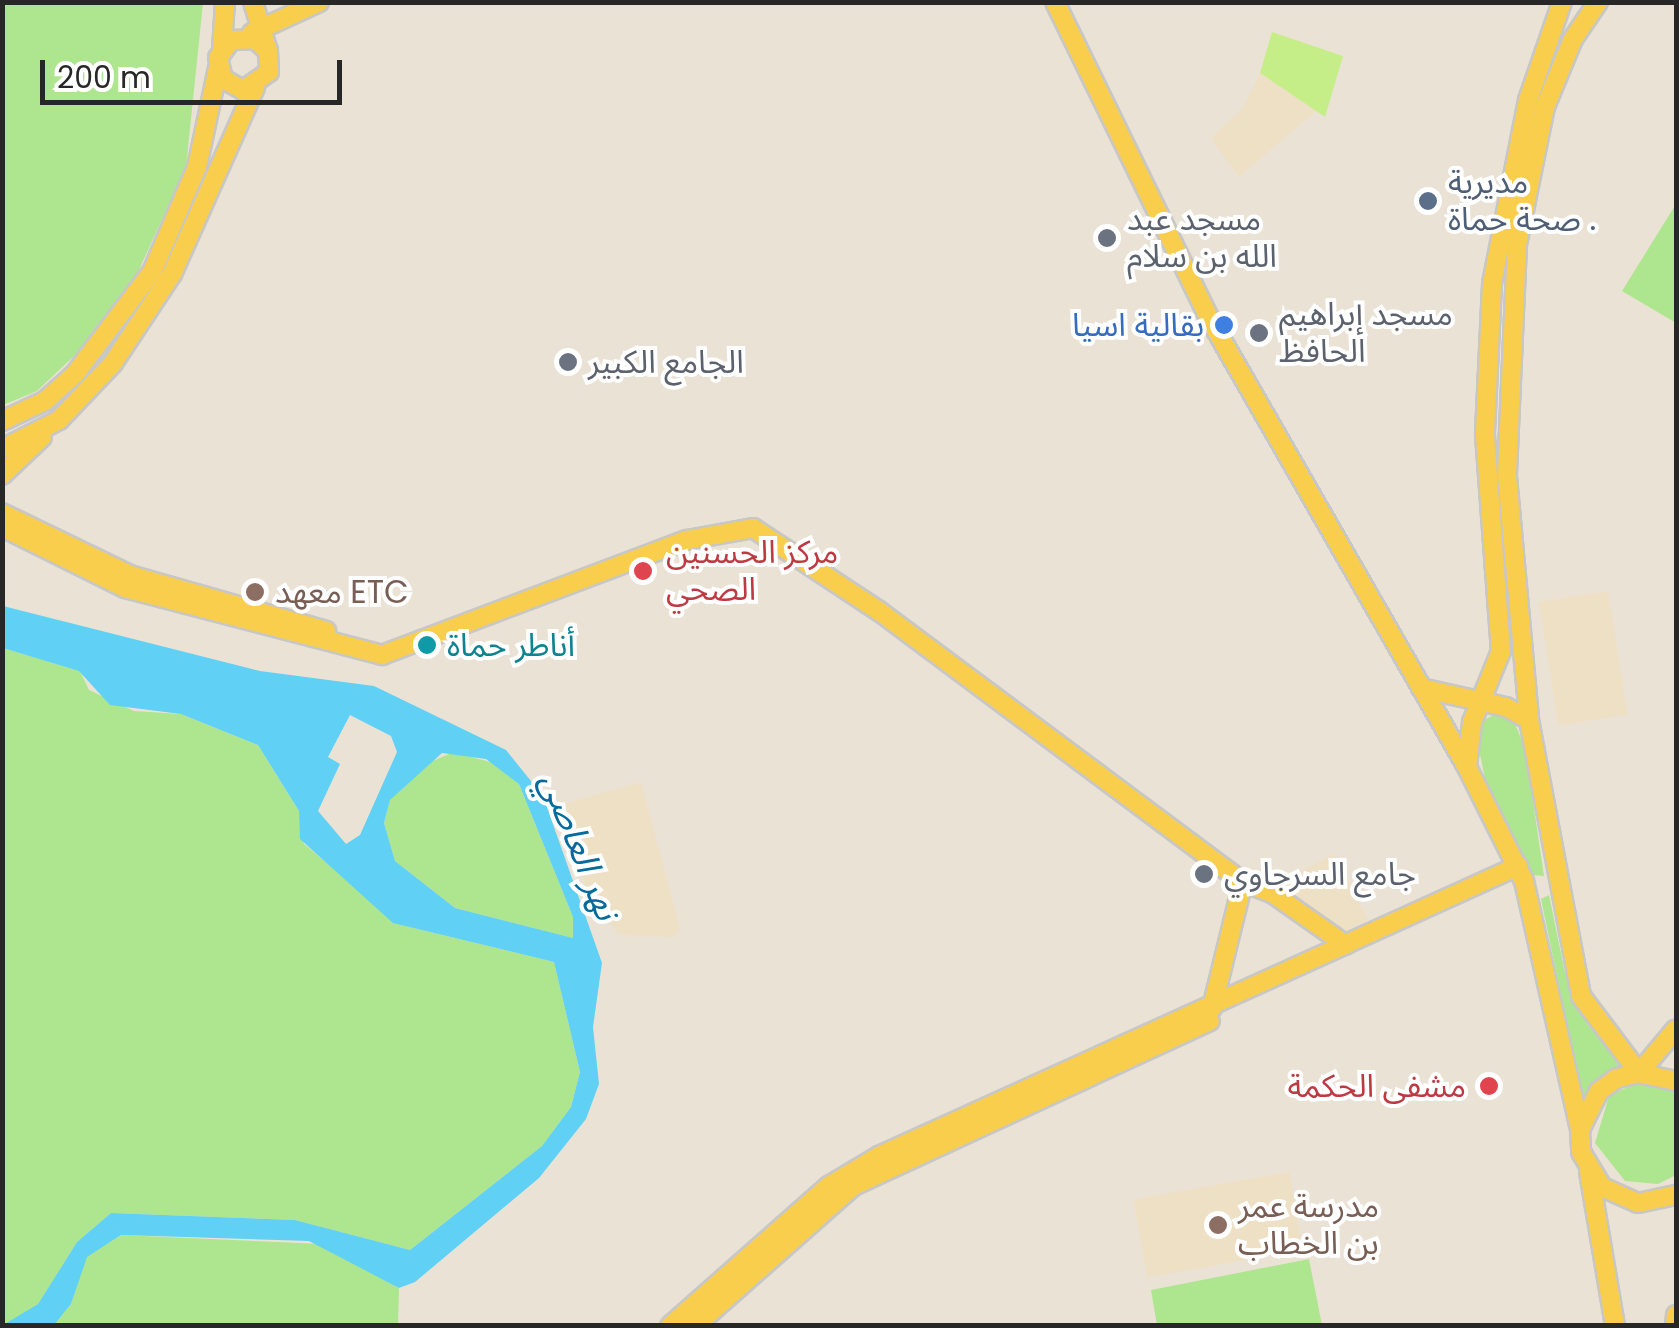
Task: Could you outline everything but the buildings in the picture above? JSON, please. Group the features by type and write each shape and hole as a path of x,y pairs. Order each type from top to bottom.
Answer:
{"main road":[{"path":"2,421 45,401 75,374 152,272 197,167 222,48 225,2"},
{"path":"2,474 113,364 172,274 254,88 269,72 268,51 252,33 254,2 287,21"},
{"path":"1055,2 1157,222 1467,767 1521,874 1589,1171 1615,1326"},
{"path":"1467,767 1479,703 1502,651 1485,435 1492,284 1528,100 1562,2"},
{"path":"1598,2 1573,38 1545,107 1517,245 1504,416 1529,720 1581,996 1639,1072 1676,1080"},
{"path":"222,48 319,3"},
{"path":"218,68 232,87 254,88"},
{"path":"2,448 59,420"},
{"path":"3,513 130,575 380,643 477,617 606,564 618,549"},
{"path":"2,527 125,588 382,654 688,540 753,528 879,612 1243,882 1272,892 1346,944"},
{"path":"1421,688 1529,720"},
{"path":"670,1326 828,1186 879,1156 1346,944 1521,874"},
{"path":"695,1326 853,1186 1521,874"},
{"path":"1212,1008 1243,882"},
{"path":"1580,1130 1599,1091 1639,1072 1676,1029"},
{"path":"1589,1171 1619,1198 1658,1202 1676,1195"},
{"path":"1674,1326 1676,1314"}],"shaded area":[{"path":"1260,73 1316,111 1239,177 1211,138 1243,108"},
{"path":"1608,591 1628,714 1558,725 1539,602"},
{"path":"641,782 680,929 674,937 619,935 586,888 560,805"},
{"path":"1334,854 1368,920 1345,931 1277,883"},
{"name":"مدرسة عمر بن الخطاب","path":"1289,1172 1303,1250 1147,1277 1133,1199"}],"green space":[{"path":"3,3 203,3 186,167 137,274 75,355 37,391 3,405"},
{"path":"1272,32 1343,56 1325,117 1260,73"},
{"path":"1676,204 1676,323 1622,291"},
{"path":"3,648 80,671 89,690 134,711 181,714 258,745 299,811 304,844 402,925 554,962 580,1072 571,1107 542,1146 410,1250 295,1220 111,1213 77,1242 38,1304 3,1326"},
{"path":"1497,713 1513,719 1525,748 1544,876 1532,875 1487,788 1477,740 1484,720"},
{"path":"454,752 497,764 519,784 573,917 573,938 455,908 395,861 384,823 390,799 418,767"},
{"path":"1549,895 1565,973 1587,1024 1622,1064 1582,1097 1541,899"},
{"path":"1640,1081 1676,1091 1676,1175 1658,1184 1625,1181 1595,1143 1609,1096"},
{"path":"121,1235 322,1244 399,1288 398,1325 53,1326 71,1304 86,1257"},
{"path":"1309,1259 1322,1325 1157,1325 1151,1290"}],"water":[{"path":"3,606 260,671 374,686 506,750 543,796 602,963 593,1027 599,1084 586,1119 539,1178 415,1282 399,1288 309,1241 121,1235 87,1257 71,1304 54,1325 3,1325 38,1304 77,1242 111,1213 295,1220 410,1250 542,1146 571,1107 580,1072 554,962 393,923 300,839 299,811 258,745 181,714 110,705 79,671 3,648","holes":["350,715 391,736 397,752 360,835 346,844 318,811 340,764 328,757","442,753 486,759 519,784 573,917 573,938 455,908 395,861 384,823 390,800"]}],"place":[{"name":"مديرية صحة حماة .","path":"1428,201"},
{"name":"مسجد عبد الله بن سلام","path":"1107,238"},
{"name":"بقالية اسيا","path":"1224,325"},
{"name":"مسجد إبراهيم الحافظ","path":"1259,333"},
{"name":"الجامع الكبير","path":"568,362"},
{"name":"مركز الحسنين الصحي","path":"643,571"},
{"name":"معهد ETC","path":"255,592"},
{"name":"أناطر حماة","path":"427,645"},
{"name":"جامع السرجاوي","path":"1204,874"},
{"name":"مشفى الحكمة","path":"1489,1086"},
{"name":"مدرسة عمر بن الخطاب","path":"1218,1225"}],"water label":[{"name":"نهر العاصي","path":"580,846"}]}
